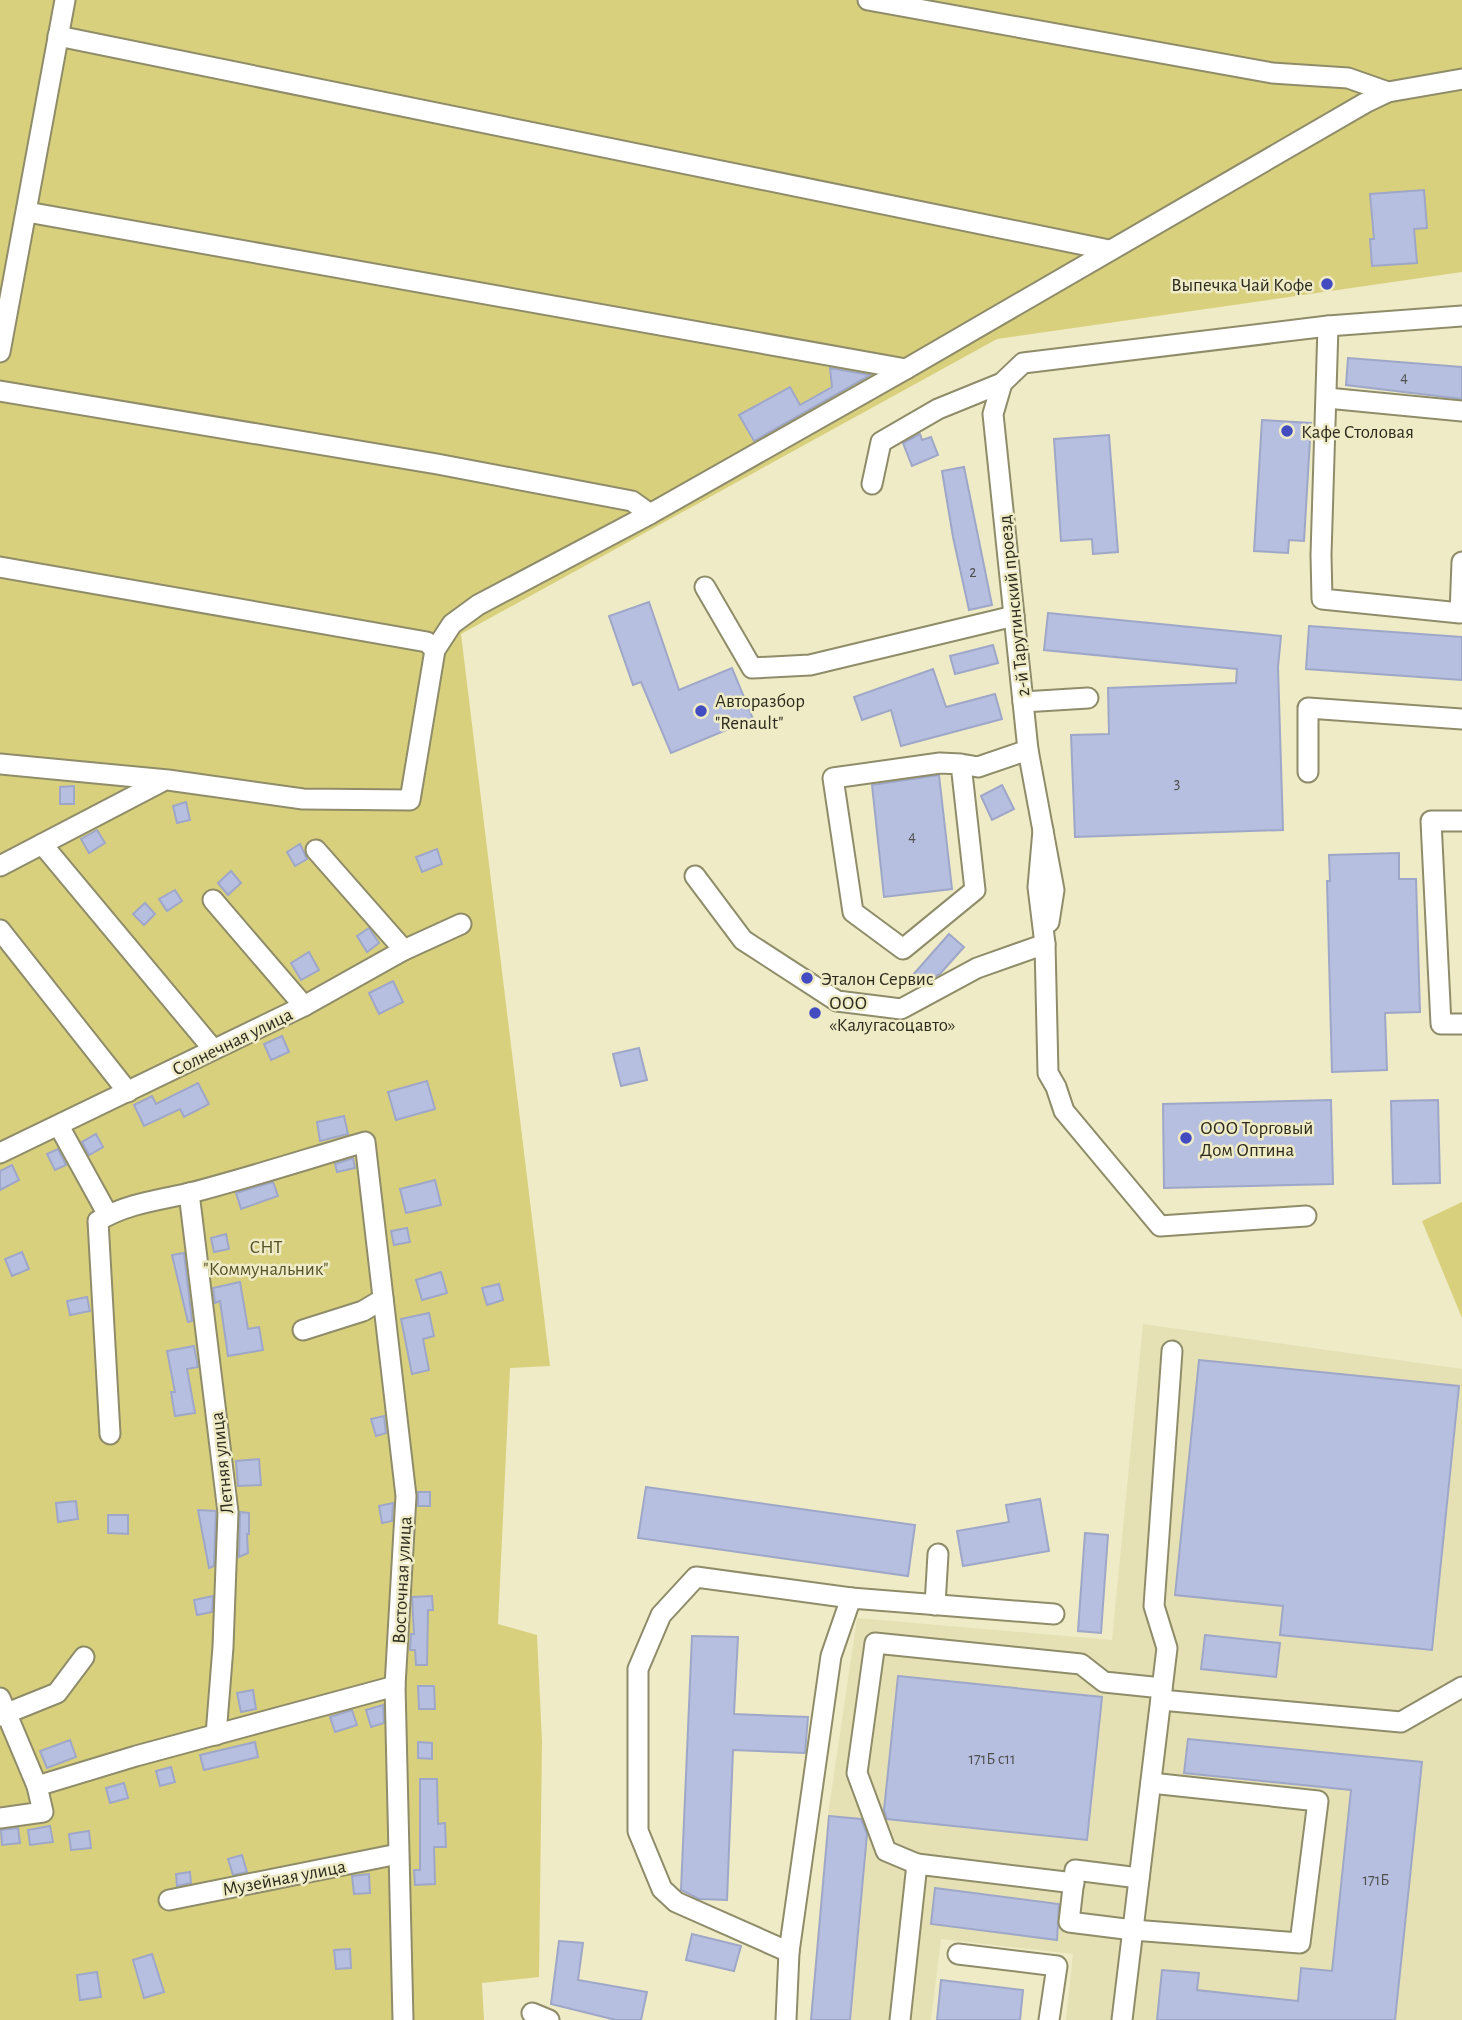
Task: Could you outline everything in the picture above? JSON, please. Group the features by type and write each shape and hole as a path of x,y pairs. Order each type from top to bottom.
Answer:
{"street":[{"path":"0,352 65,0"},
{"path":"868,0 1272,73 1348,78 1388,92"},
{"path":"58,36 1110,250"},
{"path":"0,764 168,780 303,799 410,800 435,650 452,624 478,605 650,514 1365,103 1388,92 1462,79"},
{"path":"27,212 906,369"},
{"path":"872,484 881,442 938,408 1002,383 1023,363 1328,326 1462,316"},
{"path":"1328,326 1322,599 1461,613 1462,562"},
{"name":"2-й Тарутинский проезд","path":"1002,383 993,414 1028,750 1054,890 1045,944 1048,1073 1064,1111 1160,1226 1307,1216"},
{"path":"0,391 463,469 632,501 650,514"},
{"path":"1327,398 1462,411"},
{"path":"0,567 427,642 435,650"},
{"path":"705,587 752,668 810,665 1014,616"},
{"path":"1023,702 1088,698"},
{"path":"1308,772 1308,708 1462,719"},
{"path":"961,764 975,890 903,949 853,912 833,778 940,763 961,764 978,767 1028,750"},
{"path":"0,866 161,782"},
{"path":"1462,821 1431,821 1441,1024 1462,1024"},
{"path":"42,844 213,1049"},
{"path":"316,850 404,950"},
{"path":"695,876 743,940 837,1001 901,1009 977,968 1045,944"},
{"path":"213,901 304,1006"},
{"name":"Солнечная улица","path":"0,1153 304,1006 404,950 461,924"},
{"path":"0,930 128,1092"},
{"path":"59,1126 108,1215"},
{"name":"Восточная улица","path":"190,1193 365,1142 406,1496 395,1686 403,2020"},
{"path":"110,1434 98,1221 108,1215 155,1200 190,1193"},
{"name":"Летняя улица","path":"190,1193 228,1513 223,1647 216,1735"},
{"path":"303,1330 363,1311 383,1299"},
{"path":"1122,2020 1167,1648 1154,1606 1172,1351"},
{"path":"935,1605 937,1554"},
{"path":"789,1952 676,1902 662,1889 638,1831 638,1669 661,1615 696,1577 851,1598 1054,1614"},
{"path":"786,2020 789,1952 831,1656 851,1598"},
{"path":"1074,1883 917,1864 886,1851 857,1773 875,1643 1081,1664 1104,1682 1161,1694 1401,1722 1462,1687"},
{"path":"0,1818 43,1812 37,1786 2,1709 57,1693 84,1657"},
{"path":"37,1786 136,1756 395,1686"},
{"path":"1139,1878 1075,1870 1069,1922 1133,1930 1300,1942 1318,1801 1151,1783"},
{"name":"Музейная улица","path":"169,1900 398,1854"},
{"path":"900,2020 917,1864"},
{"path":"958,1954 1057,1966 1049,2020"}],"shaded area":[{"path":"1143,1324 1462,1369 1462,2020 1066,2020 1073,1954 941,1939 931,2020 810,2020 828,1815 857,1618 1112,1640"}],"green space":[{"name":"СНТ \"Коммунальник\"","path":"0,0 1462,0 1462,272 997,339 461,634 550,1366 510,1368 498,1624 537,1635 542,1742 539,1977 482,1983 484,2020 0,2020"},
{"path":"1462,1202 1462,1318 1422,1221"}],"building":[{"path":"1424,190 1427,228 1414,229 1417,263 1372,266 1370,239 1374,239 1370,194"},
{"path":"1348,358 1462,367 1462,399 1346,385"},
{"path":"830,368 870,375 754,441 739,415 790,387 800,405 832,387"},
{"path":"1262,420 1311,423 1304,541 1289,540 1288,553 1254,551"},
{"path":"920,434 922,440 931,437 938,455 912,466 903,443"},
{"path":"1109,435 1118,552 1093,554 1092,539 1061,541 1054,439"},
{"path":"964,467 992,605 969,610 942,471"},
{"path":"649,602 679,690 732,668 753,719 671,753 641,682 633,685 609,616"},
{"path":"1048,613 1281,636 1278,667 1283,830 1075,837 1071,735 1109,734 1108,688 1236,683 1237,669 1044,650"},
{"path":"1309,626 1462,637 1462,680 1306,669"},
{"path":"993,645 998,663 955,674 950,656"},
{"path":"933,669 946,707 995,694 1002,719 901,746 891,710 862,720 854,697"},
{"path":"939,775 952,889 884,897 872,785"},
{"path":"1002,785 1014,809 992,820 981,796"},
{"path":"74,786 74,804 60,804 60,787"},
{"path":"186,802 190,820 177,823 173,806"},
{"path":"97,830 105,843 89,853 81,839"},
{"path":"300,844 307,859 295,866 287,852"},
{"path":"437,849 442,864 422,872 416,857"},
{"path":"1399,853 1399,879 1416,879 1420,1012 1385,1013 1387,1070 1332,1072 1327,881 1330,881 1329,855"},
{"path":"231,871 241,883 228,895 218,883"},
{"path":"175,890 182,901 167,911 159,899"},
{"path":"145,903 155,914 144,925 133,914"},
{"path":"369,928 379,943 367,952 357,936"},
{"path":"949,934 964,947 940,974 921,984 912,976"},
{"path":"309,952 319,970 301,980 291,963"},
{"path":"393,981 403,1002 379,1014 369,993"},
{"path":"282,1036 289,1052 271,1060 264,1044"},
{"path":"639,1048 647,1080 621,1086 613,1054"},
{"path":"427,1081 435,1109 396,1120 388,1092"},
{"path":"198,1083 209,1104 184,1117 180,1109 144,1126 134,1105 152,1096 156,1104"},
{"path":"1331,1100 1333,1184 1164,1188 1163,1104"},
{"path":"1438,1100 1440,1183 1393,1184 1391,1101"},
{"path":"344,1116 348,1134 320,1141 317,1122"},
{"path":"96,1134 103,1147 89,1155 82,1142"},
{"path":"58,1149 66,1165 55,1170 47,1154"},
{"path":"353,1158 355,1168 337,1172 335,1164"},
{"path":"12,1165 19,1180 0,1190 0,1171"},
{"path":"435,1180 441,1205 406,1213 400,1189"},
{"path":"273,1182 278,1196 241,1209 236,1193"},
{"path":"407,1228 410,1242 394,1245 391,1231"},
{"path":"226,1234 229,1249 214,1252 211,1238"},
{"path":"22,1252 29,1269 12,1276 5,1259"},
{"path":"184,1253 192,1321 188,1322 172,1255"},
{"path":"441,1272 447,1293 422,1300 416,1280"},
{"path":"240,1282 248,1329 259,1327 263,1350 228,1356 220,1301 215,1303 213,1288"},
{"path":"499,1284 503,1300 487,1305 482,1288"},
{"path":"87,1297 90,1311 70,1315 67,1301"},
{"path":"429,1313 434,1336 423,1339 429,1370 412,1374 401,1319"},
{"path":"194,1346 198,1367 187,1369 195,1413 175,1416 171,1392 175,1392 167,1351"},
{"path":"1199,1360 1459,1386 1432,1650 1280,1635 1283,1606 1175,1595"},
{"path":"384,1416 386,1433 376,1436 371,1419"},
{"path":"259,1459 261,1485 238,1486 236,1461"},
{"path":"646,1487 915,1525 908,1576 638,1538"},
{"path":"418,1492 430,1492 430,1506 418,1506"},
{"path":"1040,1499 1049,1551 963,1566 957,1531 1009,1522 1006,1505"},
{"path":"76,1501 78,1519 58,1522 56,1503"},
{"path":"393,1503 392,1521 382,1523 379,1506"},
{"path":"198,1510 216,1511 214,1566 209,1568"},
{"path":"240,1512 249,1513 249,1534 248,1553 239,1557"},
{"path":"108,1515 128,1515 128,1534 108,1533"},
{"path":"1085,1533 1108,1535 1101,1633 1078,1631"},
{"path":"213,1596 212,1612 197,1615 194,1600"},
{"path":"432,1596 433,1610 428,1610 427,1665 416,1665 415,1650 410,1650 411,1634 414,1634 412,1597"},
{"path":"1205,1635 1280,1643 1276,1677 1201,1669"},
{"path":"692,1636 738,1637 734,1714 808,1717 805,1753 733,1750 727,1900 699,1899 681,1890"},
{"path":"898,1676 1102,1697 1087,1840 887,1819 884,1810"},
{"path":"418,1686 434,1686 435,1709 419,1709"},
{"path":"253,1690 256,1709 241,1712 237,1693"},
{"path":"383,1705 384,1723 371,1727 366,1710"},
{"path":"352,1710 357,1725 335,1732 330,1717"},
{"path":"1188,1739 1422,1762 1395,2020 1157,2020 1162,1970 1199,1973 1197,1990 1298,2001 1301,1968 1332,1971 1351,1790 1184,1773"},
{"path":"70,1740 76,1757 47,1768 40,1751"},
{"path":"255,1742 258,1757 204,1770 200,1755"},
{"path":"418,1742 432,1743 432,1759 418,1758"},
{"path":"171,1767 175,1782 160,1786 156,1771"},
{"path":"420,1779 437,1779 438,1824 445,1823 446,1847 434,1847 435,1884 415,1885 414,1870 420,1870"},
{"path":"124,1783 128,1798 110,1803 106,1788"},
{"path":"829,1816 861,1819 867,1834 850,2020 811,2020"},
{"path":"50,1826 53,1842 30,1845 28,1830"},
{"path":"18,1828 20,1843 2,1845 1,1830"},
{"path":"89,1831 91,1848 71,1850 69,1834"},
{"path":"242,1855 247,1872 233,1875 228,1859"},
{"path":"190,1872 191,1883 177,1886 176,1874"},
{"path":"369,1874 370,1893 354,1894 352,1876"},
{"path":"935,1888 1059,1904 1057,1940 931,1924"},
{"path":"692,1934 741,1946 734,1971 686,1960"},
{"path":"559,1941 583,1943 578,1980 647,1992 641,2020 616,2020 551,2004"},
{"path":"350,1949 351,1968 336,1969 334,1950"},
{"path":"152,1954 164,1992 144,1998 133,1960"},
{"path":"97,1972 101,1997 80,2000 77,1975"},
{"path":"941,1980 1023,1990 1020,2020 937,2020"}],"place":[{"name":"Выпечка Чай Кофе","path":"1327,284"},
{"name":"Кафе Столовая","path":"1287,431"},
{"name":"Авторазбор \"Renault\"","path":"701,711"},
{"name":"Эталон Сервис","path":"807,978"},
{"name":"ООО «Калугасоцавто»","path":"815,1013"},
{"name":"ООО Торговый Дом Оптина","path":"1186,1138"}]}
